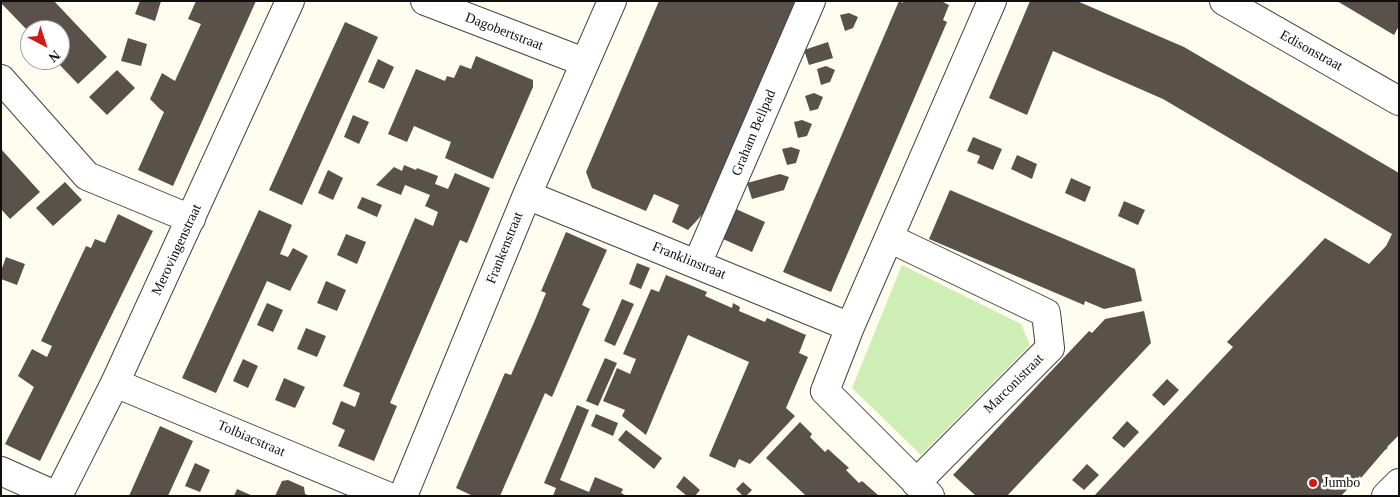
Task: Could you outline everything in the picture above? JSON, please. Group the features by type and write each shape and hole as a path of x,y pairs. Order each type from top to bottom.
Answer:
{"street":[{"name":"Merovingenstraat","path":"58,496 115,383 290,1"},
{"name":"Dagobertstraat","path":"425,1 584,62"},
{"name":"Frankenstraat","path":"403,496 527,194 612,1"},
{"name":"Graham Bellpad","path":"697,264 811,1"},
{"name":"Marconistraat","path":"889,238 1046,313 1050,348 923,489 825,390 850,326 992,1"},
{"name":"Edisonstraat","path":"1224,1 1399,101"},
{"path":"1,79 87,176 191,220"},
{"name":"Franklinstraat","path":"527,194 850,326"},
{"name":"Tolbiacstraat","path":"115,383 387,496"},
{"path":"1,471 58,496"},
{"path":"1386,496 1399,483"}],"green space":[{"path":"902,265 1021,324 1030,345 921,455 852,388"}],"building":[{"path":"1,1 54,1 107,57 78,84 65,70 70,70 70,20 20,20 20,23"},
{"path":"140,1 161,1 155,21 135,14"},
{"path":"196,1 256,1 173,186 138,170 164,112 150,99 162,73 175,81 201,24 188,19"},
{"path":"659,1 801,1 715,201 688,230 672,222 679,205 654,194 646,211 592,188 586,172"},
{"path":"899,1 903,3 903,1 941,1 949,5 943,20 947,22 831,292 783,272"},
{"path":"1030,1 1077,1 1184,47 1399,173 1399,435 1361,478 1360,476 1341,496 1094,496 1233,347 1227,342 1325,238 1369,264 1386,246 1392,234 1163,99 1053,51 1027,115 989,98"},
{"path":"1337,1 1399,1 1399,26 1394,35"},
{"path":"849,13 858,17 853,28 845,31 840,15"},
{"path":"345,22 378,37 302,205 269,190"},
{"path":"128,38 147,44 141,66 121,61"},
{"path":"828,42 833,58 809,65 804,50"},
{"path":"476,56 533,80 533,87 493,179 445,158 451,142 414,126 407,142 388,134 416,69 445,81 447,76 454,78 460,65 471,69"},
{"path":"378,59 394,67 384,89 368,82"},
{"path":"826,66 835,70 830,82 821,85 817,69"},
{"path":"117,70 135,88 107,115 89,97"},
{"path":"814,93 823,97 818,109 810,111 805,96"},
{"path":"353,115 369,122 359,144 344,137"},
{"path":"802,120 812,124 807,136 798,138 794,122"},
{"path":"973,137 1002,149 993,170 977,163 980,156 967,151"},
{"path":"791,147 800,150 796,163 787,165 782,149"},
{"path":"1,149 40,192 10,219 1,209"},
{"path":"1017,155 1037,164 1032,179 1011,169"},
{"path":"404,165 438,176 435,184 448,189 455,173 490,188 467,243 460,240 390,403 397,406 374,461 338,446 345,430 332,424 341,401 355,407 360,393 343,386 415,218 433,226 438,212 425,206 430,195 405,185 401,195 376,185 394,167 402,171"},
{"path":"328,170 343,178 333,200 318,193"},
{"path":"780,174 789,177 784,190 752,199 747,183"},
{"path":"1071,178 1091,187 1085,202 1065,193"},
{"path":"65,182 82,200 53,226 36,208"},
{"path":"950,190 1135,269 1142,301 1104,309 1085,301 1084,305 929,239"},
{"path":"362,197 382,205 377,217 357,208"},
{"path":"1124,201 1145,210 1138,225 1118,216"},
{"path":"736,209 765,222 752,252 723,239"},
{"path":"259,210 292,225 280,254 288,257 293,248 308,256 290,291 267,281 216,393 182,378"},
{"path":"118,214 153,231 40,461 5,444 34,387 18,376 32,349 47,357 52,346 41,341 86,246 91,248 95,239 105,243"},
{"path":"566,232 607,250 582,305 590,309 552,397 545,393 500,496 473,496 456,488 504,375 505,373 511,375 535,320 546,293 541,291"},
{"path":"346,234 366,242 357,264 337,255"},
{"path":"6,257 25,264 17,285 1,279 1,271"},
{"path":"637,263 650,268 641,289 629,284"},
{"path":"666,275 707,292 705,296 732,308 733,303 740,307 739,311 765,322 767,318 806,335 799,353 808,357 786,408 795,416 750,464 739,459 735,468 709,456 749,362 688,335 646,435 622,416 625,410 603,401 617,368 630,374 636,359 623,354 651,289 659,292"},
{"path":"326,281 346,290 337,311 317,303"},
{"path":"622,299 634,304 615,346 604,341"},
{"path":"267,303 283,310 273,332 257,325"},
{"path":"1144,311 1151,343 1007,496 976,496 953,475 1089,331 1092,333 1105,319"},
{"path":"306,328 326,336 317,357 297,349"},
{"path":"605,358 617,363 598,406 586,401"},
{"path":"243,359 258,366 248,388 233,381"},
{"path":"284,378 305,387 295,408 275,400"},
{"path":"1167,379 1179,390 1164,406 1152,395"},
{"path":"577,405 589,410 560,480 589,492 595,477 623,489 621,493 627,496 553,496 556,488 544,483"},
{"path":"596,414 618,423 613,436 591,426"},
{"path":"1127,421 1139,432 1124,448 1112,438"},
{"path":"800,422 812,434 810,437 825,452 828,449 849,468 846,470 859,483 862,481 878,495 806,496 766,458"},
{"path":"160,426 193,441 168,496 129,496"},
{"path":"626,430 662,458 654,469 618,440"},
{"path":"195,463 210,470 200,492 185,486"},
{"path":"1087,464 1099,475 1084,490 1072,480"},
{"path":"684,476 700,490 695,496 687,496 676,487"},
{"path":"288,480 304,487 305,494 310,496 275,496 282,481"},
{"path":"743,482 752,490 746,496 743,496 736,489"},
{"path":"237,489 253,496 234,496"}],"place":[{"name":"Jumbo","path":"1313,483"}]}
